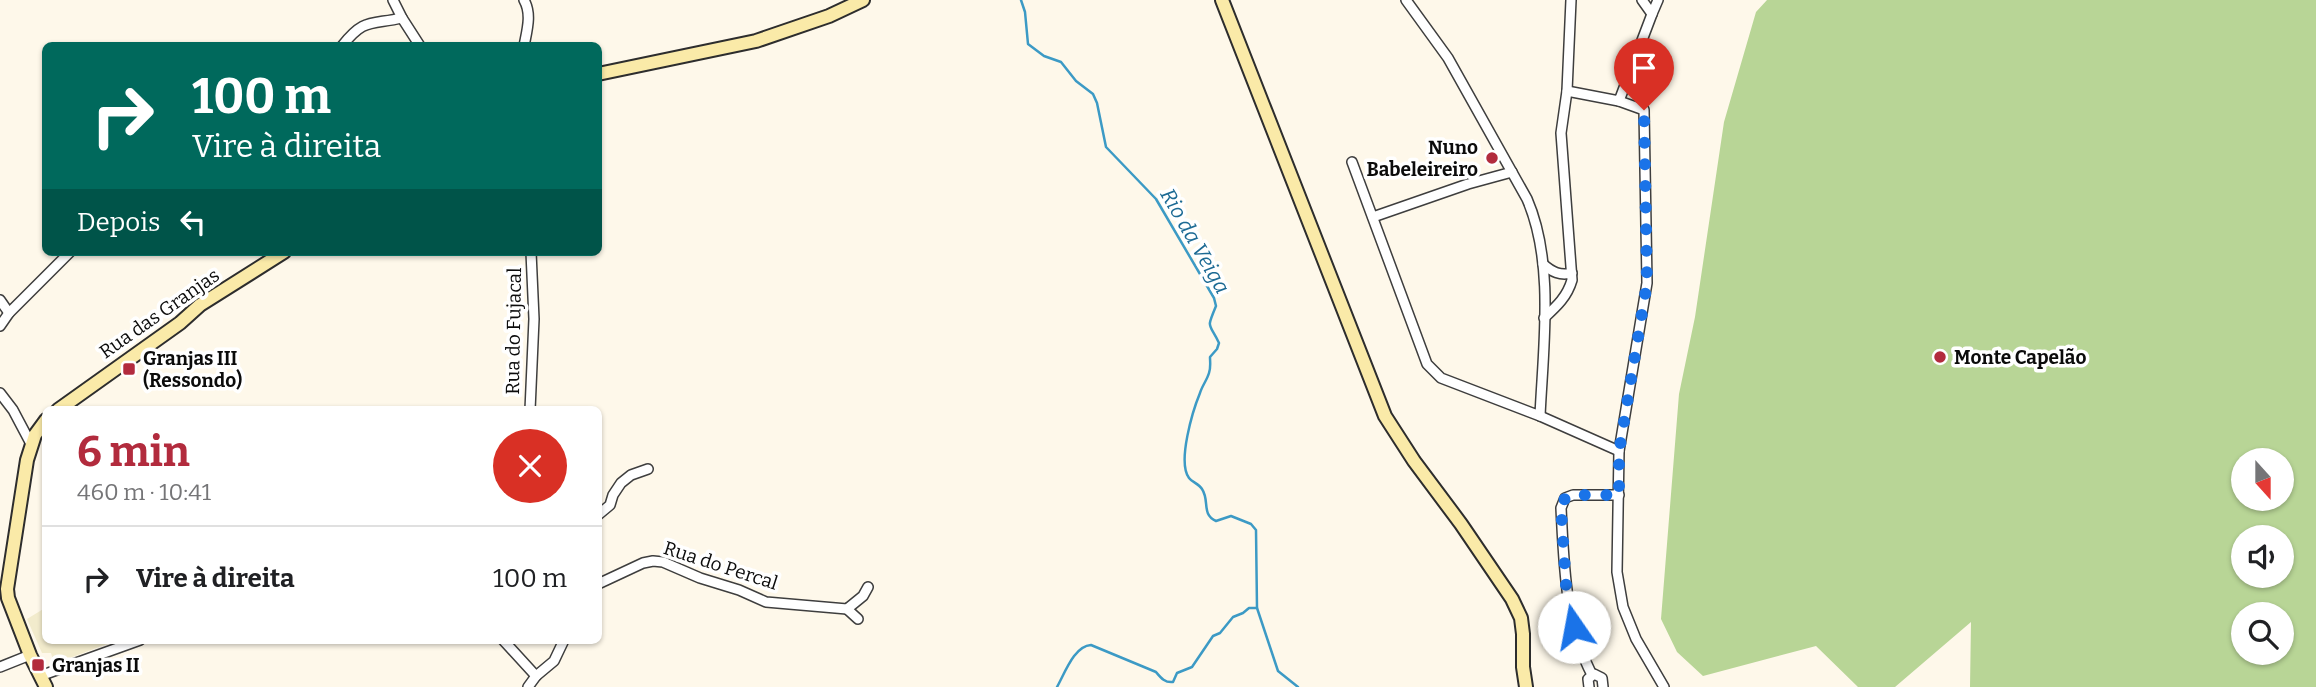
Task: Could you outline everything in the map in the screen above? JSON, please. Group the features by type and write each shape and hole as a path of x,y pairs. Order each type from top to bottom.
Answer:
{"street":[{"path":"393,0 417,42"},
{"path":"602,73 756,41 829,16 863,0"},
{"path":"1222,0 1385,416 1512,598 1521,618 1526,687"},
{"path":"1406,0 1448,58 1535,218 1542,264 1544,318 1540,416"},
{"path":"1544,318 1569,292 1572,273 1561,133 1567,91 1571,0"},
{"path":"1642,0 1652,14"},
{"path":"1619,101 1658,0"},
{"path":"525,42 528,3"},
{"path":"345,42 354,31 366,23 402,18"},
{"path":"1567,91 1619,101 1644,110 1647,283 1619,452 1617,572 1623,607 1636,639 1664,687"},
{"path":"1352,162 1427,364 1441,378 1540,416 1619,452"},
{"path":"1373,217 1468,184 1512,172"},
{"path":"0,326 9,313 66,256"},
{"name":"Rua das Granjas","path":"64,406 180,323 200,305 279,256"},
{"name":"Rua do Fujacal","path":"530,406 534,320 531,256"},
{"path":"1542,264 1552,272 1564,275 1572,273"},
{"path":"0,300 9,313"},
{"path":"0,393 13,410 31,444"},
{"path":"42,423 31,444 4,596 43,682 131,644"},
{"path":"602,512 610,505 621,483 631,475 648,469"},
{"path":"1592,675 1580,653 1567,601 1561,508 1565,498 1573,495 1619,495"},
{"name":"Rua do Percal","path":"602,582 643,563 663,562 765,602 847,609"},
{"path":"858,619 847,609 863,596 869,587"},
{"path":"507,644 536,676"},
{"path":"528,687 536,676 554,661 562,644"},
{"path":"0,667 30,655"},
{"path":"1517,687 1523,667"},
{"path":"1592,675 1600,676 1602,687"},
{"path":"1589,687 1587,681 1592,675"}],"shaded area":[{"path":"42,610 42,644 107,644 67,659 53,660 51,653 42,653 27,619"}],"green space":[{"path":"1767,0 2316,0 2316,687 1970,687 1971,622 1895,687 1858,687 1816,646 1703,676 1677,652 1661,619 1679,394 1695,317 1724,122 1756,12"}],"waterway":[{"name":"Rio da Veiga","path":"1021,0 1028,44 1044,56 1061,62 1076,81 1093,94 1106,147 1156,199 1214,298 1216,306 1210,326 1219,343 1210,357 1210,371 1190,423 1185,449 1186,470 1189,478 1202,489 1211,518 1216,521 1231,516 1251,524 1256,530 1257,608 1278,671 1298,687"},
{"path":"1057,687 1075,655 1091,645 1156,672 1165,681 1173,682 1177,673 1192,667 1213,636 1220,633 1233,617 1249,608 1257,608"}],"place":[{"name":"Nuno Babeleireiro","path":"1492,158"},
{"name":"Monte Capelão","path":"1940,357"},
{"name":"Granjas III (Ressondo)","path":"129,369"},
{"name":"Granjas II","path":"38,665"}],"route":[{"path":"1574,627 1567,601 1561,508 1565,498 1573,495 1619,495 1619,452 1647,283 1644,110"}]}
